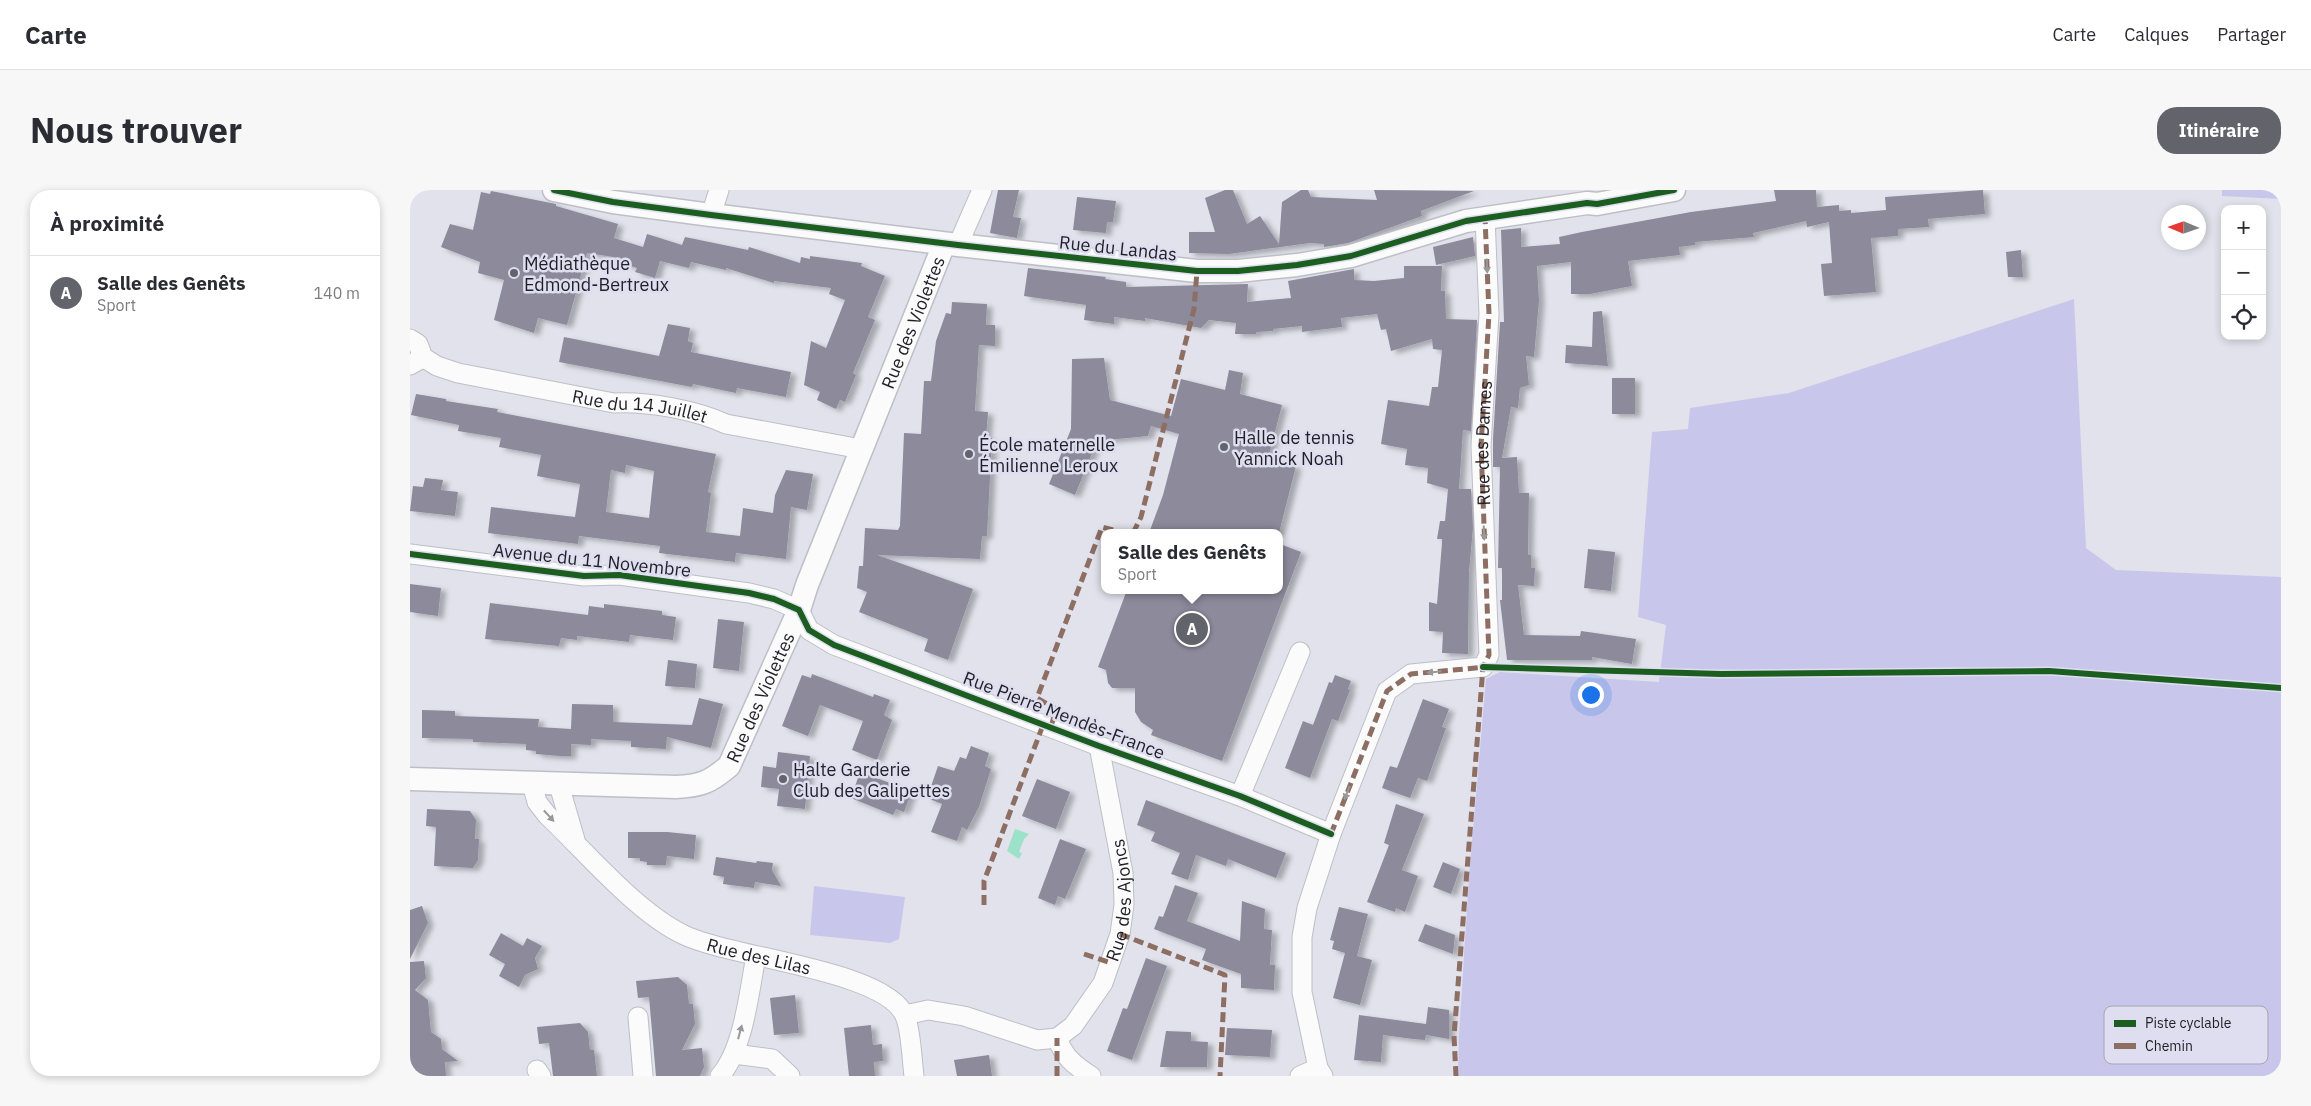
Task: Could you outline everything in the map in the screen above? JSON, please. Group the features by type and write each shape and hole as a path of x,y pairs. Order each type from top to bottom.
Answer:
{"street":[{"name":"Rue du Landas","path":"554,190 613,202 711,215 1197,271 1238,271 1297,266 1351,256 1485,217 1587,203 1597,204 1674,190"},
{"path":"711,215 719,190"},
{"path":"951,244 982,190"},
{"name":"Rue des Dames","path":"1332,834 1387,691 1410,674 1483,667 1489,655 1481,446 1489,314 1485,217"},
{"name":"Rue des Violettes","path":"410,779 559,785 676,787 695,786 712,780 729,766 799,610 861,449 951,244"},
{"path":"410,339 418,344 415,361"},
{"name":"Rue du 14 Juillet","path":"415,361 458,373 614,402 633,402 710,417 726,424 861,449"},
{"name":"Avenue du 11 Novembre","path":"410,554 584,576 618,574 695,585 774,599 799,610"},
{"name":"Rue Pierre Mendès-France","path":"799,610 810,630 834,645 1099,746 1240,796 1332,834"},
{"path":"1240,796 1300,652"},
{"name":"Rue des Ajoncs","path":"1057,1038 1073,1026 1103,983 1120,934 1124,905 1123,873 1099,746"},
{"name":"Rue des Lilas","path":"532,784 537,802 575,842 651,914 684,935 725,950 847,977 888,995 905,1015"},
{"path":"559,785 575,842"},
{"path":"1300,1076 1320,1072 1302,992 1302,937 1307,908 1332,834"},
{"path":"720,1076 730,1065 734,1054 756,956"},
{"path":"914,1076 905,1015 928,1010 964,1016 1037,1040 1057,1038 1063,1053 1073,1065 1091,1076"},
{"path":"638,1017 643,1076"},
{"path":"734,1054 772,1059 790,1076"}],"shaded area":[{"path":"2222,190 2281,190 2281,199 2222,196"},
{"path":"2074,299 2086,548 2116,570 2281,577 2281,1076 1458,1076 1469,877 1486,679 1500,672 1659,682 1666,625 1638,617 1652,432 1688,429 1690,408 1789,393"},
{"path":"1015,829 1029,834 1024,839 1019,852 1022,853 1019,859 1007,851"},
{"path":"814,886 905,897 899,939 890,943 810,935"}],"building":[{"path":"998,190 1019,190 1013,217 1021,218 1017,238 990,233"},
{"path":"1225,190 1233,190 1247,224 1260,216 1279,244 1282,202 1301,190 1308,190 1311,197 1377,200 1374,190 1474,191 1421,211 1422,216 1348,243 1324,247 1324,244 1310,243 1229,254 1189,253 1189,232 1215,232 1205,198"},
{"path":"1774,190 1816,190 1817,207 1839,205 1839,211 1851,210 1851,213 1886,210 1885,197 1983,190 1985,214 1928,219 1929,227 1898,229 1898,236 1871,238 1876,292 1824,296 1821,264 1832,263 1829,222 1807,227 1806,221 1753,233 1754,237 1695,242 1695,245 1679,247 1680,255 1628,261 1632,286 1590,294 1571,294 1571,262 1537,266 1539,301 1534,357 1526,356 1529,385 1520,388 1518,408 1511,407 1502,458 1517,457 1519,493 1529,493 1528,555 1531,555 1531,568 1535,568 1534,586 1518,585 1524,635 1580,636 1581,631 1636,639 1632,664 1592,657 1592,660 1507,660 1500,600 1502,600 1502,568 1498,568 1500,467 1493,467 1500,322 1504,322 1501,230 1521,228 1521,247 1560,244 1559,237 1582,232 1691,212 1776,201"},
{"path":"491,191 556,204 556,206 618,224 614,238 643,247 647,234 682,245 685,237 748,250 749,247 800,263 801,257 810,259 810,256 862,263 861,266 885,276 868,317 875,320 853,373 856,375 845,402 840,400 836,409 817,400 820,392 804,385 811,341 826,348 845,300 829,294 831,288 774,281 774,283 726,268 726,270 691,262 689,268 660,261 655,278 635,272 637,268 619,262 620,258 587,253 567,325 538,318 534,333 494,320 504,280 478,273 480,262 441,247 450,224 473,230 481,192 490,194"},
{"path":"1077,197 1116,201 1113,222 1107,222 1106,233 1073,230"},
{"path":"1473,237 1475,256 1436,265 1433,247"},
{"path":"2021,250 2023,277 2008,277 2006,252"},
{"path":"1404,266 1442,266 1441,291 1445,291 1446,319 1477,320 1471,431 1463,430 1459,489 1471,489 1473,528 1469,572 1468,654 1442,653 1443,632 1429,631 1429,602 1437,604 1442,539 1437,539 1440,521 1445,521 1448,489 1427,483 1428,468 1405,465 1407,449 1381,444 1388,400 1429,406 1432,387 1438,387 1442,350 1433,349 1432,339 1391,351 1386,329 1381,330 1377,314 1341,318 1342,327 1302,332 1302,326 1273,329 1273,331 1256,332 1256,334 1235,334 1236,323 1209,320 1201,328 1145,318 1145,321 1114,317 1114,324 1084,320 1086,305 1024,296 1028,268 1106,277 1105,279 1126,282 1126,287 1248,284 1247,302 1291,298 1288,281 1354,269 1354,280 1374,281 1404,278"},
{"path":"952,302 987,304 986,325 995,325 995,346 979,345 975,411 988,412 986,438 992,438 987,536 982,536 980,559 877,555 973,589 948,660 924,651 928,639 859,612 867,592 857,588 859,566 863,566 865,528 898,530 900,526 904,433 921,434 924,381 931,381 936,341 946,313 951,314"},
{"path":"1602,311 1608,366 1565,363 1566,345 1592,347 1593,312"},
{"path":"668,324 690,328 688,341 693,343 691,352 791,372 786,397 737,388 736,393 693,384 692,387 559,362 564,337 659,356"},
{"path":"1104,358 1110,400 1171,416 1181,379 1225,390 1229,370 1243,373 1240,394 1282,405 1268,459 1296,466 1280,529 1150,529 1163,495 1179,434 1151,426 1148,436 1097,441 1075,495 1049,484 1071,429 1072,359"},
{"path":"1612,378 1635,378 1635,414 1612,414"},
{"path":"416,394 498,409 497,412 716,454 708,492 711,493 706,532 740,536 743,508 773,513 775,495 786,470 813,474 807,510 791,507 786,559 736,553 735,562 659,553 660,546 579,536 578,544 488,533 491,507 575,517 580,484 537,476 541,455 499,447 501,438 458,431 459,425 411,415","holes":["626,465 654,471 649,518 606,512 611,470 625,473"]},
{"path":"425,478 443,480 441,490 458,492 455,516 410,511 413,486 423,487"},
{"path":"1283,545 1301,552 1222,761 1151,735 1153,730 1141,722 1135,712 1135,688 1112,688 1108,683 1106,670 1098,667 1125,594 1283,594"},
{"path":"1588,549 1615,552 1611,591 1584,588"},
{"path":"410,584 441,588 438,616 410,612"},
{"path":"490,603 588,615 589,606 604,608 604,604 662,611 662,615 676,617 673,640 630,635 629,642 577,636 577,640 561,638 559,646 485,639"},
{"path":"718,619 744,622 739,671 713,668"},
{"path":"668,660 697,664 695,688 665,686"},
{"path":"812,674 873,697 874,694 890,700 884,715 892,720 877,760 852,750 863,721 820,705 808,736 782,726 802,675 811,678"},
{"path":"1335,675 1351,681 1348,689 1350,690 1338,721 1332,719 1310,778 1285,768 1303,721 1313,725 1329,682 1332,683"},
{"path":"699,698 723,704 711,748 667,737 666,749 631,747 631,741 591,739 591,745 571,744 571,756 560,756 536,754 536,751 526,750 526,744 473,742 473,739 422,738 422,710 455,711 455,716 539,719 538,727 571,729 572,704 613,705 613,722 692,725"},
{"path":"1423,699 1449,709 1442,727 1446,728 1427,781 1418,778 1410,798 1382,788 1390,766 1397,768"},
{"path":"971,746 989,753 985,766 991,769 979,807 967,830 962,827 957,841 931,832 942,804 927,798 938,766 954,771 960,757 966,759"},
{"name":"Halte Garderie Club des Galipettes","path":"778,752 810,756 805,809 777,806 779,789 761,787 763,766 776,768"},
{"path":"860,772 912,791 904,812 896,809 893,815 851,798"},
{"path":"1037,779 1070,792 1056,829 1022,816"},
{"path":"1146,800 1286,853 1276,878 1228,859 1226,866 1196,855 1188,880 1171,874 1180,853 1151,841 1155,832 1137,825"},
{"path":"1396,804 1424,814 1402,870 1418,876 1405,912 1396,908 1395,912 1367,902 1389,845 1384,843"},
{"path":"427,809 470,811 476,820 475,839 479,839 478,860 473,868 434,866 436,827 426,826"},
{"path":"628,832 667,832 696,835 694,859 667,856 666,865 647,865 647,862 640,861 640,858 628,858"},
{"path":"1060,839 1086,849 1065,899 1058,896 1055,905 1038,898"},
{"path":"716,857 756,863 757,861 773,863 772,870 781,886 755,882 754,888 723,884 724,877 713,875"},
{"path":"1443,862 1460,869 1451,894 1433,887"},
{"path":"1175,885 1198,893 1187,921 1240,941 1242,901 1265,909 1264,929 1272,930 1270,965 1275,965 1274,990 1241,988 1241,974 1202,960 1206,949 1154,929 1159,916 1163,917"},
{"path":"422,906 428,923 410,959 410,910"},
{"path":"1339,907 1368,914 1357,956 1372,960 1360,1005 1333,998 1345,953 1332,949 1334,941 1330,940"},
{"path":"1425,924 1455,935 1453,954 1418,941"},
{"path":"501,933 523,946 527,938 542,946 535,958 538,969 525,975 519,987 499,976 505,964 489,955"},
{"path":"1146,958 1167,966 1132,1060 1107,1051 1123,1008 1127,1009"},
{"path":"424,961 426,978 415,990 428,1000 431,1032 441,1039 442,1049 458,1061 445,1062 446,1076 410,1076 410,962"},
{"path":"678,977 687,985 689,1004 693,1004 695,1024 682,1050 702,1048 704,1067 700,1076 656,1076 649,997 638,998 636,981"},
{"path":"795,995 799,1033 774,1035 770,998"},
{"path":"1428,1007 1449,1010 1449,1039 1426,1035 1425,1040 1383,1035 1381,1062 1354,1060 1359,1015 1426,1024"},
{"path":"580,1023 588,1032 590,1050 594,1050 597,1076 553,1076 549,1043 539,1044 537,1027"},
{"path":"871,1025 873,1045 882,1044 883,1061 874,1062 875,1076 849,1076 844,1028"},
{"path":"1227,1028 1272,1030 1270,1057 1225,1055"},
{"path":"1166,1031 1191,1032 1191,1041 1208,1042 1207,1067 1160,1067"},
{"path":"989,1055 992,1076 957,1076 954,1060"}],"marked path":[{"path":"1456,1076 1454,1036 1483,667 1489,655 1481,446 1489,314 1485,217"},
{"path":"1135,529 1141,517 1194,309 1197,271"},
{"path":"1101,529 1102,527 1109,529"},
{"path":"1051,727 1056,709 1037,698 1101,530"},
{"path":"1331,834 1387,691 1411,674 1486,667"},
{"path":"984,905 984,881 1043,725"},
{"path":"1120,934 1225,975 1220,1076"},
{"path":"1084,954 1111,963"},
{"path":"1057,1038 1057,1076"}],"cycle path":[{"path":"554,190 613,202 711,215 958,245 1197,271 1238,271 1297,265 1351,256 1466,221 1587,203 1597,204 1674,190"},
{"path":"410,554 584,576 619,575 749,593 774,599 799,610 809,630 834,645 1099,746 1240,796 1331,834"},
{"path":"1483,667 1721,674 2049,671 2281,688"}],"place":[{"name":"Médiathèque Edmond-Bertreux","path":"514,273"},
{"name":"Halle de tennis Yannick Noah","path":"1224,447"},
{"name":"École maternelle Émilienne Leroux","path":"969,454"},
{"name":"Salle des Genêts","path":"1192,629"},
{"name":"Halte Garderie Club des Galipettes","path":"783,779"}]}
